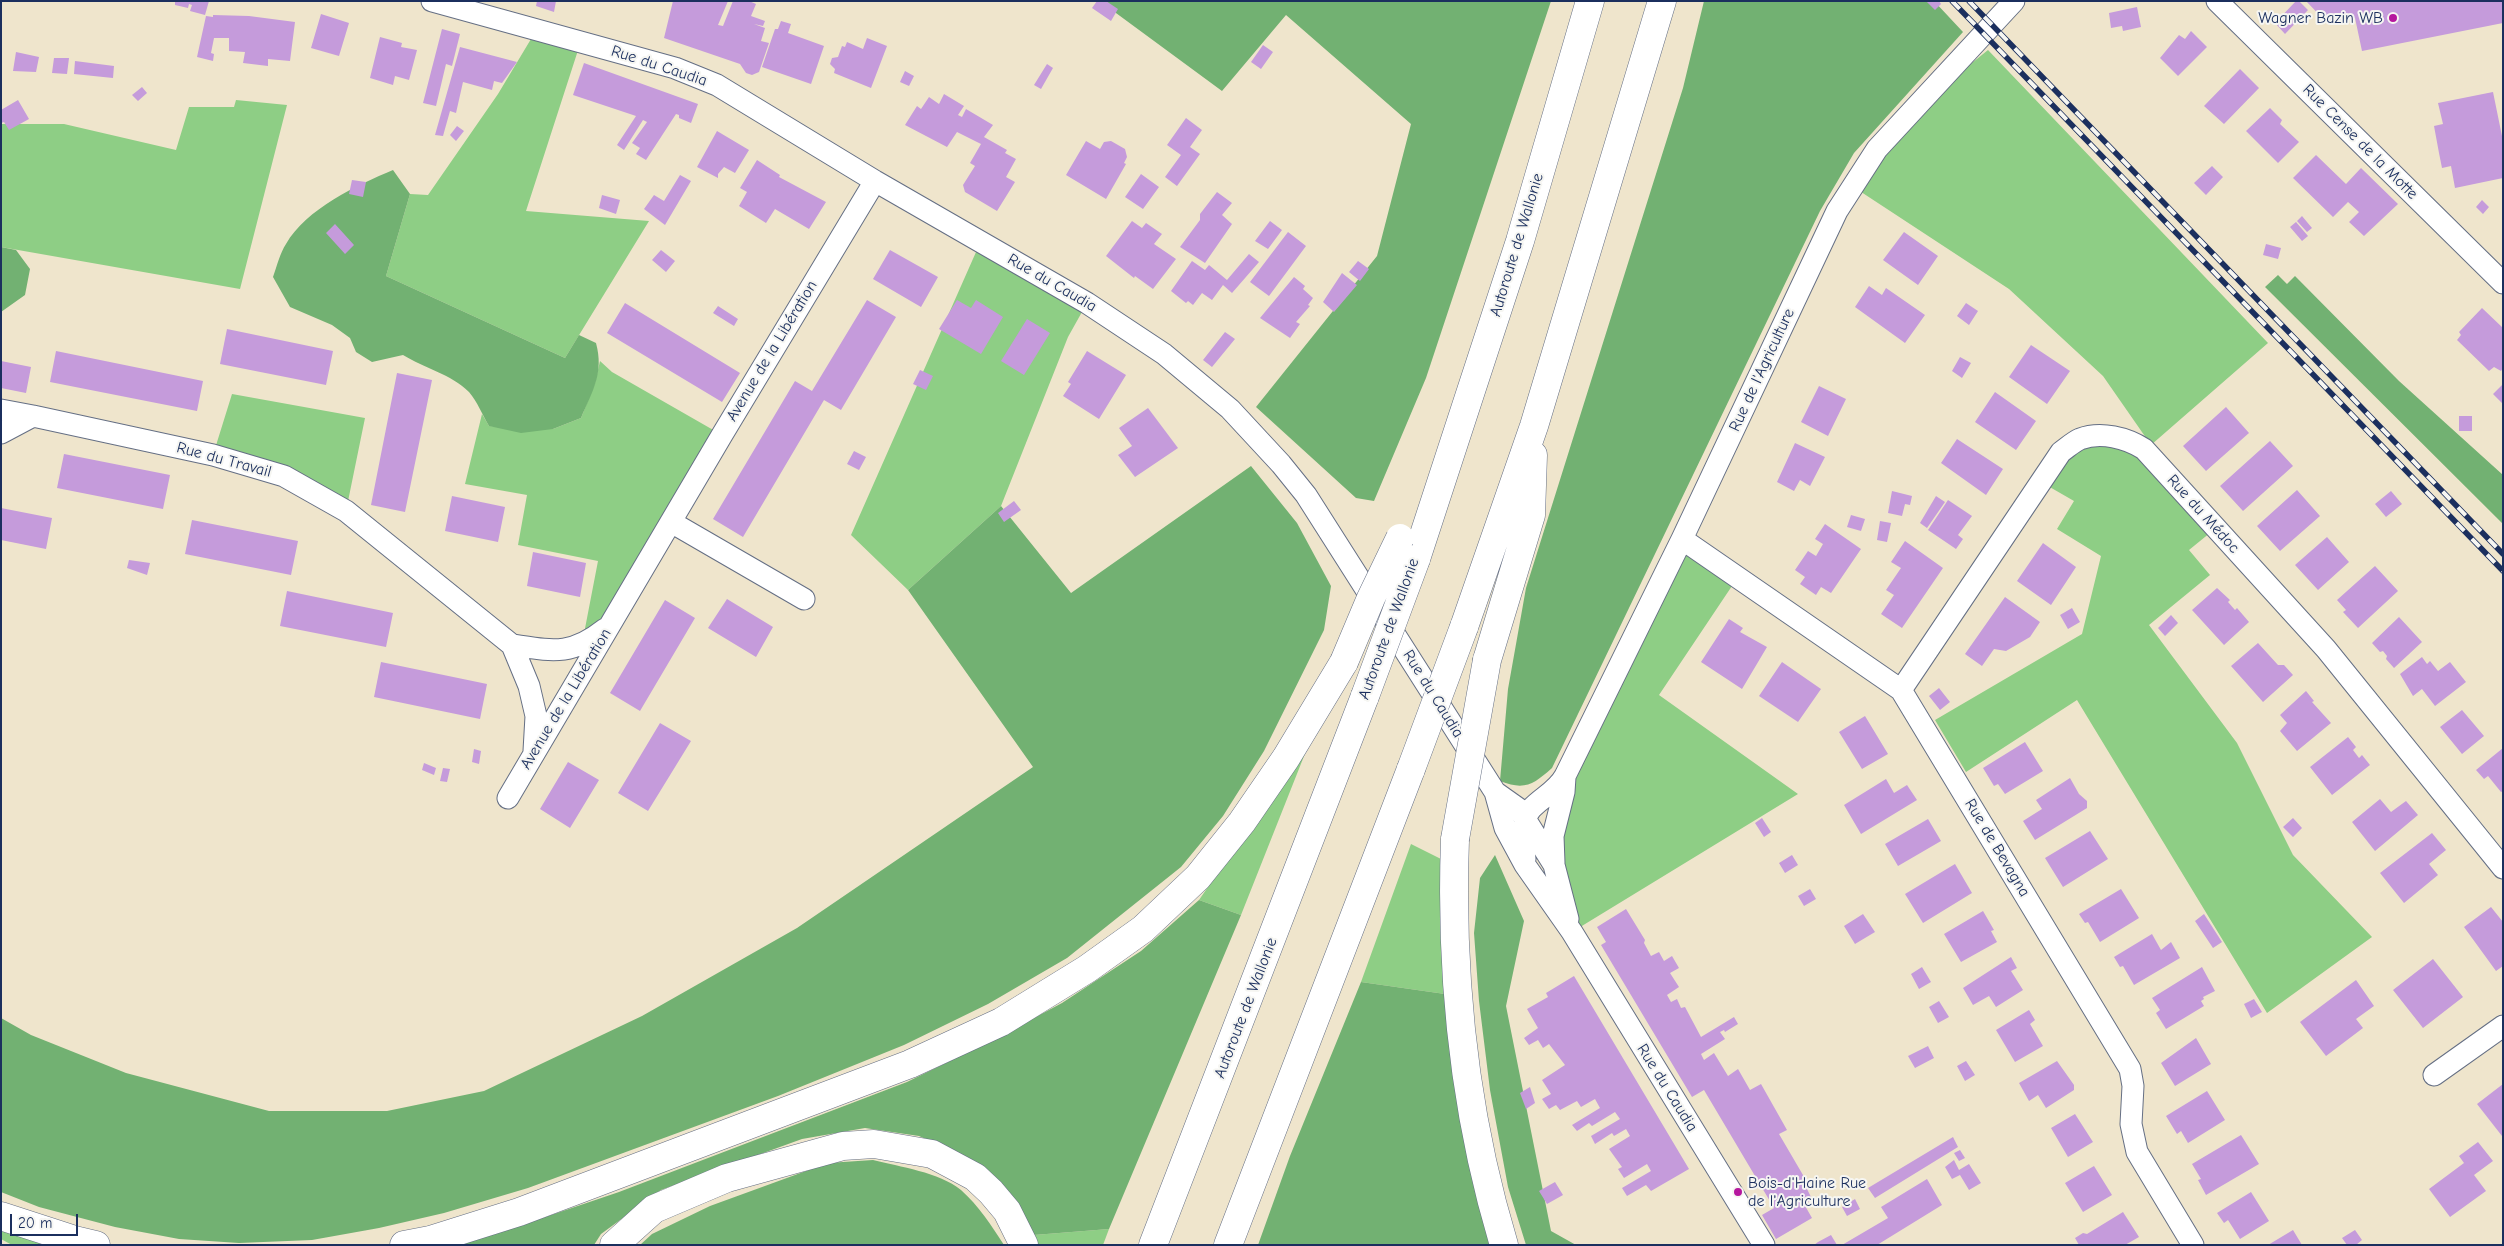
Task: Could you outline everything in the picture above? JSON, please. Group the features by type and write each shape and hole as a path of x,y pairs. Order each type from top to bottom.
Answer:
{"highway":[{"name":"Autoroute de Wallonie","path":"1153,1245 1365,696 1408,548 1428,518 1520,241 1590,1"},
{"path":"1228,1245 1464,627 1534,426 1662,1"},
{"path":"1504,1245 1478,1151 1464,1060 1455,972 1453,890 1455,840 1487,660 1530,515 1534,426"},
{"path":"404,1245 430,1240 520,1212 910,1064 1000,1022 1087,969 1143,929 1198,877 1242,822 1286,758 1344,662 1371,598 1408,548"},
{"path":"614,1245 654,1209 727,1178 844,1146 874,1144 932,1154 975,1177 1007,1211 1024,1245"},
{"path":"1,1216 96,1245"}],"street":[{"name":"Rue du Caudia","path":"432,1 628,54 697,76 717,85 875,181 1128,328 1197,380 1230,409 1282,464 1306,495 1523,831 1554,865 1572,932"},
{"name":"Rue de l'Agriculture","path":"1523,831 1531,809 1559,787 1565,776 1682,539 1836,211 1877,149 2014,1"},
{"name":"Rue Cense de la Motte","path":"2217,1 2503,283"},
{"name":"Avenue de la Libération","path":"508,798 875,181"},
{"name":"Rue du Travail","path":"1,410 242,462 284,476 346,511 512,646 529,686 536,716 534,754"},
{"path":"1,433 33,416"},
{"name":"Rue du Médoc","path":"1901,690 2061,452 2080,439 2097,436 2122,439 2144,449 2326,649 2503,868"},
{"path":"671,522 804,599"},
{"name":"Rue de Bevagna","path":"1682,539 1901,690 2130,1069 2133,1086 2131,1124 2135,1145 2193,1245"},
{"path":"512,646 565,650 589,641 609,626"},
{"name":"Rue de l'Agriculture","path":"1554,865 1553,836 1564,792 1565,776"},
{"path":"1502,797 1524,801 1549,794"},
{"path":"1523,831 1543,837 1555,823"},
{"name":"Rue du Caudia","path":"1523,831 1525,865 1572,932 1764,1245"},
{"path":"2434,1075 2503,1026"}],"green space":[{"path":"1551,1 1426,378 1374,501 1356,498 1256,407 1377,256 1411,124 1286,15 1222,91 1101,2"},
{"path":"1704,1 1934,1 1963,32 1854,153 1820,211 1552,768 1529,784 1523,786 1509,784 1500,781 1508,689 1526,588 1683,88"},
{"path":"537,29 581,41 526,211 649,221 565,358 386,276 410,194 428,195 498,94"},
{"path":"1988,50 2268,343 2151,445 2103,376 2009,289 1852,186 1915,109"},
{"path":"236,100 287,105 240,289 1,247 1,124 64,124 176,150 189,107 234,107"},
{"path":"393,170 410,194 386,276 565,358 579,335 596,343 599,363 598,373 581,418 553,429 521,433 489,426 469,392 454,380 403,355 372,362 356,352 350,338 332,325 290,307 273,277 282,251 295,231 319,209 364,183"},
{"path":"980,243 1087,303 1068,337 1001,506 908,590 851,535"},
{"path":"1,247 16,250 30,269 25,295 1,312"},
{"path":"2278,275 2287,284 2295,276 2399,381 2503,475 2503,524 2265,287"},
{"path":"600,361 612,372 722,435 643,569 582,644 598,561 518,545 527,495 465,484 482,414 489,426 553,429 581,418 595,383"},
{"path":"232,394 365,418 346,511 213,455"},
{"path":"2122,439 2216,528 2189,550 2210,575 2149,625 2237,743 2293,855 2372,937 2267,1013 2077,700 1966,772 1935,720 2082,634 2101,556 2057,529 2074,501 2041,482 2061,452"},
{"path":"1251,466 1297,523 1331,586 1324,630 1264,751 1223,816 1181,867 1067,958 988,1004 904,1045 778,1096 528,1188 444,1213 379,1228 312,1240 239,1243 179,1239 115,1227 39,1207 1,1192 1,1018 31,1035 126,1073 269,1111 387,1111 484,1091 642,1016 797,928 1033,767 908,590 1001,506 1071,593"},
{"path":"1682,539 1738,577 1659,695 1798,794 1572,932 1555,823"},
{"path":"1312,736 1241,915 1199,900"},
{"path":"1411,844 1443,860 1445,994 1361,982"},
{"path":"1495,855 1524,921 1506,1006 1551,1231 1576,1245 1526,1245 1508,1187 1490,1090 1479,1001 1474,933 1480,878"},
{"path":"1199,900 1241,915 1109,1229 1034,1235 958,1153 919,1136 865,1128 802,1139 661,1190 601,1234 594,1245 456,1245 492,1235 619,1192 907,1082 987,1043 1062,1003 1141,951"},
{"path":"1361,982 1445,994 1452,1058 1467,1152 1491,1245 1258,1245 1290,1156"},
{"path":"873,1160 931,1174 952,1184 961,1190 973,1203 1004,1245 640,1245 652,1234 710,1206 828,1163"},
{"path":"1,1227 50,1245 12,1245 1,1239"},
{"path":"1109,1229 1103,1245 1038,1245 1034,1235"}],"building":[{"path":"175,1 209,1 205,15 190,11 192,5 189,4 188,8 175,5"},
{"path":"537,1 556,1 554,12 536,6"},
{"path":"673,1 728,1 718,25 723,26 733,1 749,1 756,4 751,16 765,21 763,26 754,24 765,28 761,41 769,43 759,72 752,75 746,73 740,64 664,38"},
{"path":"1097,1 1106,1 1118,9 1111,21 1092,8"},
{"path":"1926,1 1939,1 1941,4 1935,10"},
{"path":"2296,1 2299,1 2308,10 2285,34 2275,23"},
{"path":"2306,1 2503,1 2503,23 2362,51 2355,18 2327,23"},
{"path":"2137,7 2141,27 2123,31 2122,26 2111,28 2109,13"},
{"path":"321,14 349,23 339,56 311,48"},
{"path":"213,15 249,16 295,22 290,61 268,59 268,66 243,63 245,52 229,51 229,38 214,38 211,53 214,54 213,61 197,57 206,16 213,17"},
{"path":"781,21 791,24 788,33 824,46 811,84 762,67 775,29 778,29"},
{"path":"442,29 460,34 452,66 446,64 436,106 423,103"},
{"path":"2191,31 2207,47 2178,76 2160,58 2179,35 2185,39"},
{"path":"380,37 402,43 401,47 417,50 409,80 395,76 393,85 370,78"},
{"path":"867,38 887,46 871,88 834,73 835,69 830,64 832,58 838,57 842,46 845,47 847,42 863,49"},
{"path":"1263,45 1273,52 1261,69 1251,62"},
{"path":"460,47 517,62 502,83 494,81 492,90 463,82 456,113 450,111 443,136 435,135"},
{"path":"16,52 39,57 36,72 13,71"},
{"path":"54,58 69,58 67,74 52,73"},
{"path":"75,61 114,66 113,78 74,74"},
{"path":"584,63 698,104 691,123 679,118 679,115 676,114 646,160 636,154 640,148 632,143 647,122 643,120 624,150 617,145 636,116 573,95"},
{"path":"1047,64 1053,68 1041,89 1034,85"},
{"path":"2240,69 2259,88 2224,124 2204,106"},
{"path":"905,71 914,76 909,86 900,82"},
{"path":"142,87 147,93 138,101 132,95"},
{"path":"2493,92 2503,141 2503,178 2455,188 2451,166 2442,168 2434,126 2443,124 2438,103"},
{"path":"944,94 964,106 958,115 962,117 966,109 993,125 984,137 1007,150 1005,153 1016,159 1006,177 1015,182 997,211 965,192 963,185 975,166 970,163 981,144 957,132 947,147 905,125 917,106 921,109 929,97 939,104"},
{"path":"18,100 29,119 9,130 4,122 1,123 1,110"},
{"path":"2270,108 2282,120 2280,124 2299,142 2278,163 2246,131"},
{"path":"1186,118 1202,130 1190,147 1200,154 1177,186 1165,177 1181,155 1167,145"},
{"path":"457,126 464,131 456,141 450,135"},
{"path":"717,131 749,150 735,173 724,167 718,174 718,178 697,167"},
{"path":"1086,141 1100,149 1104,142 1111,141 1125,149 1127,157 1124,163 1126,164 1106,199 1066,175"},
{"path":"2316,155 2346,184 2361,168 2398,204 2364,236 2349,222 2359,212 2348,202 2333,217 2293,178"},
{"path":"757,160 780,175 779,177 826,202 809,229 775,209 766,223 739,206 747,192 740,188"},
{"path":"2212,166 2223,177 2206,195 2194,183"},
{"path":"1141,174 1159,187 1143,209 1125,197"},
{"path":"680,175 691,181 665,225 644,209 654,195 664,201"},
{"path":"352,180 366,182 363,197 349,194"},
{"path":"1217,192 1232,203 1222,215 1232,224 1205,263 1180,247 1200,220 1200,214"},
{"path":"602,195 620,200 616,214 599,208"},
{"path":"2482,200 2489,207 2483,214 2476,207"},
{"path":"2302,216 2312,228 2307,232 2297,221"},
{"path":"1132,221 1142,228 1146,223 1162,234 1154,244 1176,259 1153,289 1135,276 1134,278 1106,256"},
{"path":"1270,221 1282,230 1268,249 1255,241"},
{"path":"2296,222 2308,236 2302,241 2290,227"},
{"path":"335,224 354,245 345,254 326,233"},
{"path":"1288,232 1306,246 1269,296 1250,282"},
{"path":"1904,232 1938,256 1918,285 1883,260"},
{"path":"2266,244 2281,248 2278,259 2263,255"},
{"path":"661,250 675,261 666,272 652,260"},
{"path":"890,250 938,277 921,307 873,279"},
{"path":"1249,254 1259,262 1232,293 1223,285 1212,300 1202,293 1193,305 1188,301 1186,303 1171,291 1192,261 1205,270 1209,265 1227,280"},
{"path":"1358,261 1369,269 1360,281 1349,272"},
{"path":"1342,273 1357,285 1334,312 1323,302"},
{"path":"1294,277 1305,286 1303,289 1313,298 1308,305 1310,306 1296,322 1300,324 1290,338 1260,318"},
{"path":"1869,286 1882,295 1886,288 1925,315 1905,343 1855,307"},
{"path":"867,300 896,317 841,410 824,400 743,537 713,519 795,381 812,391"},
{"path":"957,300 971,308 976,300 1003,317 981,354 939,329"},
{"path":"625,303 740,373 722,402 607,333"},
{"path":"1966,303 1978,311 1969,325 1957,316"},
{"path":"718,306 738,319 734,326 713,313"},
{"path":"2482,308 2503,328 2503,368 2501,371 2494,367 2489,371 2457,340 2461,335 2459,332"},
{"path":"1027,319 1050,333 1024,375 1001,361"},
{"path":"227,329 333,351 326,385 220,364"},
{"path":"1225,332 1235,339 1212,367 1203,360"},
{"path":"2031,345 2070,371 2047,404 2009,377"},
{"path":"56,351 203,381 197,411 50,382"},
{"path":"1087,351 1126,375 1099,419 1063,396 1071,384 1068,382"},
{"path":"1960,357 1971,363 1962,378 1952,371"},
{"path":"1,361 31,367 26,393 1,388"},
{"path":"920,370 933,376 926,390 913,384"},
{"path":"397,373 432,380 405,512 371,505"},
{"path":"2503,384 2503,404 2493,394"},
{"path":"1819,386 1846,399 1828,436 1801,422"},
{"path":"1995,392 2036,421 2016,450 1975,422"},
{"path":"2226,407 2249,433 2206,471 2183,446"},
{"path":"1148,408 1178,448 1135,477 1118,455 1132,446 1119,428"},
{"path":"2459,416 2472,416 2472,431 2459,431"},
{"path":"1957,439 2003,469 1986,495 1941,463"},
{"path":"2270,441 2293,466 2243,511 2220,486"},
{"path":"1795,443 1825,457 1810,486 1800,480 1794,491 1777,482"},
{"path":"854,451 866,457 859,470 847,464"},
{"path":"64,454 170,475 163,509 57,488"},
{"path":"2297,490 2320,516 2280,551 2257,526"},
{"path":"1892,491 1912,496 1910,505 1905,504 1902,516 1888,513"},
{"path":"2391,491 2402,504 2386,517 2375,504"},
{"path":"452,496 505,507 498,542 445,531"},
{"path":"1936,496 1945,502 1927,528 1920,523"},
{"path":"1948,500 1972,516 1958,535 1963,539 1956,549 1928,530"},
{"path":"1014,501 1021,510 1004,522 998,513"},
{"path":"1,508 52,518 46,549 1,540"},
{"path":"1851,515 1865,519 1861,531 1847,527"},
{"path":"192,520 298,541 291,575 185,554"},
{"path":"1880,521 1891,523 1887,542 1877,540"},
{"path":"1825,524 1861,549 1831,593 1821,587 1816,595 1800,584 1805,577 1795,570 1808,551 1816,556 1823,544 1815,539"},
{"path":"2327,537 2349,562 2318,590 2295,565"},
{"path":"1905,541 1943,568 1902,628 1881,614 1894,595 1886,590 1901,568 1891,562"},
{"path":"2043,543 2076,567 2051,605 2017,581"},
{"path":"533,552 586,563 580,597 527,586"},
{"path":"129,560 150,563 147,575 127,568"},
{"path":"2375,566 2398,591 2358,628 2343,612 2346,610 2337,600"},
{"path":"2217,588 2230,600 2228,602 2235,610 2237,608 2249,622 2224,645 2192,610"},
{"path":"287,591 393,613 386,647 280,626"},
{"path":"2005,597 2040,622 2030,637 2006,651 1994,649 1982,666 1965,654"},
{"path":"727,599 773,627 756,657 708,628"},
{"path":"665,600 695,618 640,711 610,693"},
{"path":"2072,608 2080,622 2068,629 2060,615"},
{"path":"2171,615 2178,623 2165,636 2158,628"},
{"path":"2399,617 2422,642 2394,668 2386,659 2387,656 2383,651 2380,652 2372,643"},
{"path":"1729,619 1743,628 1740,632 1767,647 1742,689 1701,662"},
{"path":"2258,643 2278,665 2284,665 2293,675 2263,702 2231,666"},
{"path":"2422,657 2427,664 2430,661 2438,671 2450,662 2466,682 2435,706 2422,689 2413,696 2400,674"},
{"path":"381,662 487,684 480,719 374,697"},
{"path":"1782,662 1821,689 1798,722 1759,696"},
{"path":"1939,688 1950,702 1940,710 1929,696"},
{"path":"2306,691 2314,701 2312,702 2331,723 2297,751 2280,731 2287,723 2280,715"},
{"path":"2462,710 2484,736 2462,754 2440,727"},
{"path":"1865,716 1888,754 1862,769 1839,732"},
{"path":"660,723 691,741 648,811 618,793"},
{"path":"2348,737 2356,747 2353,750 2359,758 2362,755 2370,765 2332,795 2310,767"},
{"path":"2025,742 2043,771 2005,794 1998,784 1994,786 1983,768"},
{"path":"2503,748 2503,791 2501,792 2488,776 2484,779 2476,770"},
{"path":"474,749 481,751 479,764 472,762"},
{"path":"568,762 599,780 570,828 540,809"},
{"path":"424,763 436,768 434,775 422,770"},
{"path":"443,768 450,769 447,782 440,781"},
{"path":"2070,778 2079,794 2087,801 2087,808 2035,840 2023,821 2042,809 2036,800"},
{"path":"1886,779 1894,793 1907,785 1917,800 1861,834 1844,805"},
{"path":"2380,799 2391,812 2406,801 2418,815 2375,851 2352,822"},
{"path":"1762,818 1771,832 1764,837 1755,823"},
{"path":"2293,818 2302,828 2293,837 2283,827"},
{"path":"1928,819 1941,841 1898,866 1885,844"},
{"path":"2090,831 2108,859 2063,887 2045,858"},
{"path":"2432,833 2446,850 2429,864 2438,875 2404,903 2380,873"},
{"path":"1792,855 1798,865 1785,873 1779,863"},
{"path":"1955,864 1972,893 1923,923 1905,894"},
{"path":"1810,889 1816,899 1804,906 1798,896"},
{"path":"2121,889 2139,918 2100,942 2088,922 2085,923 2079,914"},
{"path":"2491,907 2503,922 2503,966 2496,971 2464,927"},
{"path":"1626,909 1645,940 1644,943 1651,956 1659,952 1664,961 1672,956 1679,968 1670,973 1679,987 1667,995 1671,1002 1677,999 1681,1008 1685,1007 1701,1037 1734,1017 1738,1024 1725,1032 1724,1030 1720,1032 1725,1039 1701,1054 1704,1060 1714,1053 1728,1076 1738,1069 1750,1090 1761,1084 1787,1130 1779,1134 1810,1187 1807,1189 1811,1197 1810,1201 1804,1204 1812,1218 1776,1239 1762,1215 1774,1208 1704,1090 1692,1097 1601,945 1606,942 1597,927"},
{"path":"1983,911 1994,930 1991,931 1997,942 1961,962 1944,934"},
{"path":"1863,914 1875,932 1855,944 1844,926"},
{"path":"2204,914 2222,942 2213,948 2195,921"},
{"path":"2152,934 2161,950 2171,942 2180,958 2134,985 2123,966 2120,967 2114,957"},
{"path":"2011,957 2017,968 2011,971 2023,990 1996,1007 1989,996 1973,1005 1963,988"},
{"path":"2433,959 2463,997 2423,1028 2393,990"},
{"path":"1922,967 1931,982 1919,989 1911,974"},
{"path":"2202,967 2215,991 2203,997 2204,999 2201,1001 2204,1006 2166,1029 2156,1013 2160,1010 2152,998"},
{"path":"1574,976 1689,1169 1651,1191 1646,1185 1627,1196 1622,1188 1651,1171 1647,1164 1624,1178 1618,1169 1622,1167 1609,1149 1630,1136 1626,1129 1614,1136 1612,1133 1595,1144 1591,1136 1620,1119 1615,1112 1592,1126 1589,1123 1577,1131 1572,1125 1600,1108 1595,1099 1581,1107 1577,1101 1560,1110 1556,1105 1549,1109 1542,1099 1551,1094 1542,1080 1565,1065 1549,1044 1543,1048 1538,1040 1529,1045 1524,1038 1538,1028 1527,1009 1548,997 1546,993"},
{"path":"2356,980 2374,1006 2356,1019 2363,1028 2326,1056 2300,1022"},
{"path":"2254,999 2262,1012 2251,1018 2244,1004"},
{"path":"1939,1001 1949,1017 1938,1023 1929,1007"},
{"path":"2029,1010 2035,1020 2030,1024 2043,1046 2015,1062 1996,1030"},
{"path":"2196,1038 2211,1064 2175,1086 2161,1063"},
{"path":"1928,1046 1934,1058 1915,1068 1908,1056"},
{"path":"1966,1061 1975,1075 1965,1081 1957,1066"},
{"path":"2057,1061 2074,1085 2074,1090 2046,1108 2038,1095 2029,1101 2019,1083"},
{"path":"2503,1084 2503,1135 2502,1136 2477,1104"},
{"path":"1530,1087 1535,1103 1526,1109 1520,1093"},
{"path":"2207,1091 2225,1120 2188,1143 2181,1131 2177,1134 2166,1116"},
{"path":"2075,1114 2093,1142 2068,1157 2051,1128"},
{"path":"2241,1135 2259,1164 2206,1195 2198,1180 2201,1179 2192,1164"},
{"path":"1953,1137 1958,1147 1875,1198 1868,1188"},
{"path":"2478,1142 2493,1161 2474,1175 2486,1191 2450,1217 2429,1189 2464,1163 2459,1156"},
{"path":"1960,1150 1965,1158 1959,1161 1954,1153"},
{"path":"1954,1160 1959,1170 1969,1164 1981,1183 1969,1190 1960,1175 1952,1179 1945,1167"},
{"path":"2094,1166 2112,1195 2083,1212 2065,1183"},
{"path":"1927,1179 1942,1205 1877,1245 1842,1245 1888,1218 1881,1207"},
{"path":"1555,1182 1563,1195 1547,1204 1539,1191"},
{"path":"2251,1192 2269,1221 2240,1239 2228,1220 2224,1223 2217,1213"},
{"path":"1855,1199 1860,1209 1847,1216 1842,1207"},
{"path":"2123,1212 2139,1237 2125,1245 2079,1245 2075,1238 2083,1233 2087,1234"},
{"path":"2293,1230 2302,1245 2268,1245"},
{"path":"2355,1230 2362,1240 2356,1245 2347,1245 2342,1238"},
{"path":"1831,1235 1837,1245 1814,1245 1818,1242"}],"railway":[{"path":"1952,1 2503,571"},
{"path":"1969,1 2503,554"}],"place":[{"name":"Wagner Bazin WB","path":"2393,18"},
{"name":"Bois-d'Haine Rue de l'Agriculture","path":"1738,1192"}]}
